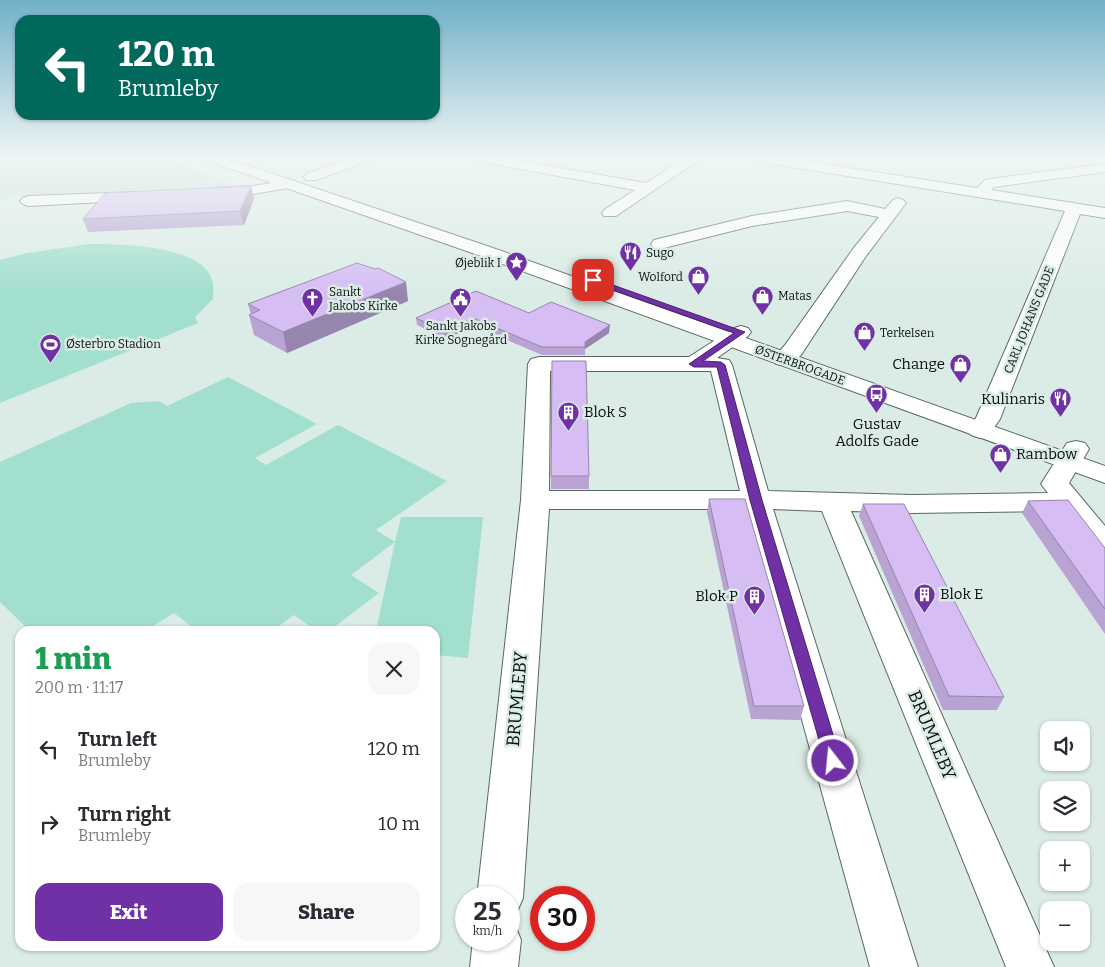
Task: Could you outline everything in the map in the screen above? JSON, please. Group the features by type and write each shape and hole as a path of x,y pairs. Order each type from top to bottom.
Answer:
{"street":[{"name":"ØSTERBROGADE","path":"342,202 735,336 1072,455 1105,475"},
{"name":"ØSTERBROGADE","path":"379,202 735,336"},
{"path":"610,213 627,202"},
{"path":"788,355 859,253 899,202"},
{"path":"1038,202 1105,213"},
{"path":"660,244 752,221 846,206 889,214"},
{"name":"CARL JOHANS GADE","path":"984,424 1074,208"},
{"path":"694,364 735,336"},
{"name":"BRUMLEBY","path":"501,886 534,500 540,364 721,365 756,500 894,967"},
{"name":"ØSTERBROGADE","path":"1072,455 1105,459"},
{"path":"1072,455 1055,484 1105,546"},
{"path":"534,500 1070,502"},
{"name":"BRUMLEBY","path":"833,502 1030,967"},
{"path":"494,967 495,951"}],"green space":[{"name":"Østerbro Stadion","path":"90,244 139,246 177,253 193,260 205,268 212,280 213,299 195,317 198,323 0,403 0,260 27,253"},
{"path":"228,377 317,424 255,458 266,465 338,425 447,481 376,530 395,542 351,575 379,593 336,626 310,626 294,615 279,626 191,626 174,613 153,626 25,626 0,602 0,462 131,403 159,401 167,406"},
{"path":"401,517 483,517 468,658 440,655 440,626 377,626"}],"building":[{"path":"97,202 244,202 240,211 83,219"},
{"path":"357,263 375,269 378,268 406,282 283,332 249,315 260,310 248,304"},
{"path":"476,291 529,313 551,302 610,325 585,342 585,347 542,347 473,318 445,331 416,318"},
{"name":"Blok S","path":"552,361 586,361 589,476 551,476"},
{"name":"Blok P","path":"709,499 745,499 804,706 754,706"},
{"path":"1068,500 1105,548 1105,609 1028,501"},
{"name":"Blok E","path":"863,504 904,504 1004,697 949,696"}],"place":[{"name":"Sugo","path":"630,272"},
{"name":"Øjeblik I","path":"517,282"},
{"name":"Wolford","path":"699,296"},
{"name":"Matas","path":"762,315"},
{"name":"Sankt Jakobs Kirke","path":"313,318"},
{"name":"Sankt Jakobs Kirke Sognegård","path":"461,318"},
{"name":"Terkelsen","path":"864,352"},
{"name":"Østerbro Stadion","path":"50,363"},
{"name":"Change","path":"961,383"},
{"name":"Gustav Adolfs Gade","path":"877,414"},
{"name":"Kulinaris","path":"1061,418"},
{"name":"Blok S","path":"568,431"},
{"name":"Rambow","path":"1000,473"},
{"name":"Blok E","path":"924,613"},
{"name":"Blok P","path":"754,615"}],"route":[{"path":"593,280 741,332 694,364 721,365 756,500 833,761"}]}
